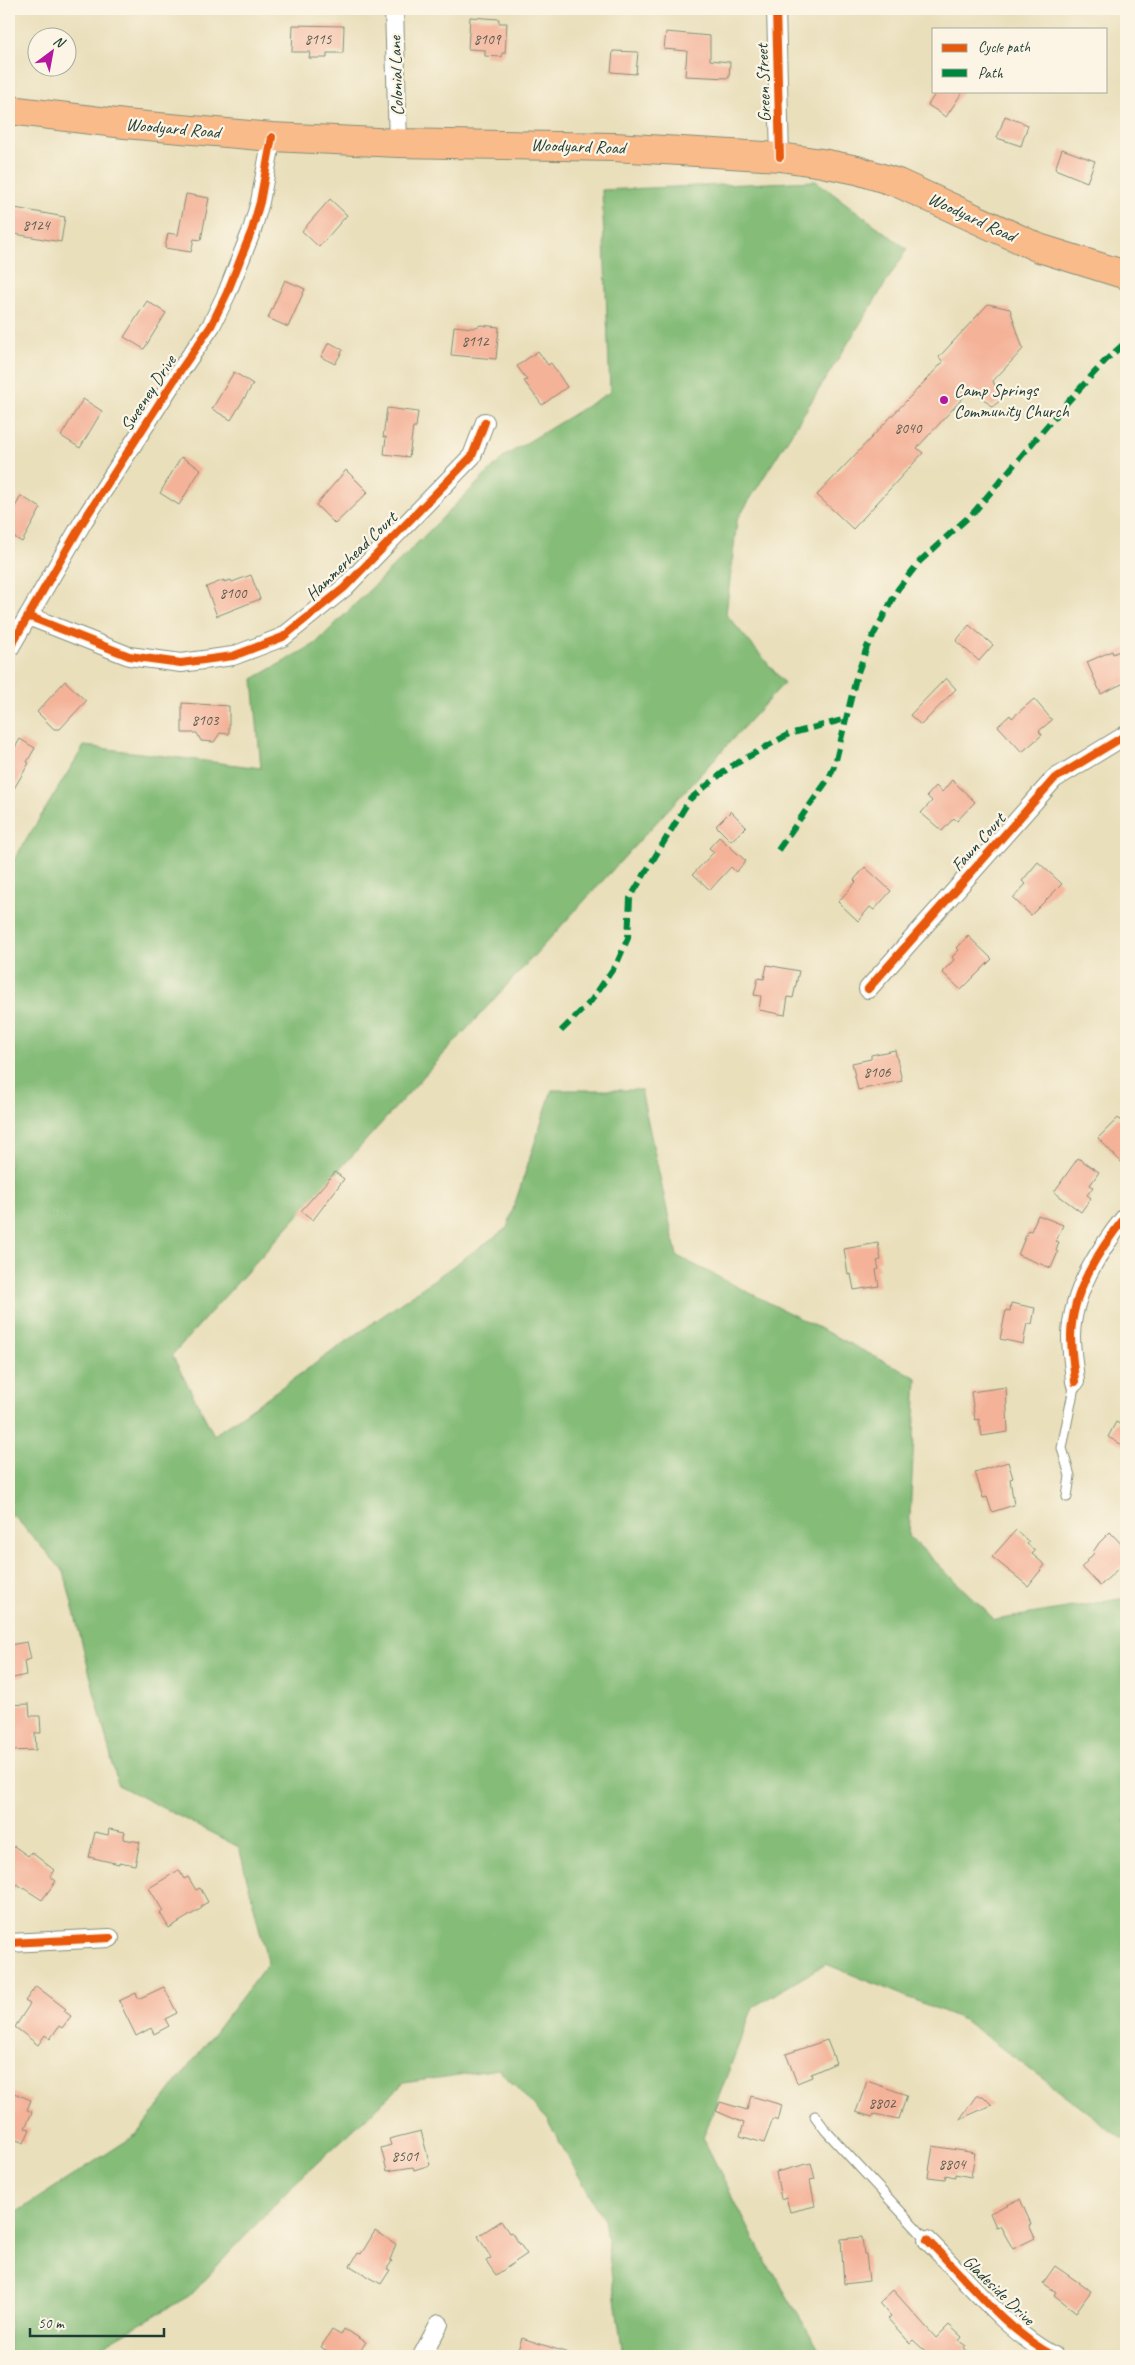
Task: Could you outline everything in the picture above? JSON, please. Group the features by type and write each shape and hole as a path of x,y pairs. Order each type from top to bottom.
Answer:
{"main road":[{"name":"Woodyard Road","path":"9,110 125,124 272,138 398,143 551,144 780,157 856,170 898,183 1039,248 1126,275"}],"street":[{"name":"Colonial Lane","path":"394,9 398,143"},
{"name":"Green Street","path":"776,9 780,157"},
{"name":"Sweeney Drive","path":"9,649 84,520 180,370 211,326 242,259 252,230 260,202 272,138"},
{"name":"Hammerhead Court","path":"28,616 129,656 181,663 232,656 283,637 344,588 472,456 484,422"},
{"name":"Fawn Court","path":"868,988 1054,779 1126,735"},
{"path":"1075,1382 1071,1336 1077,1300 1093,1262 1126,1216"},
{"path":"9,1943 110,1938"},
{"name":"Gladeside Drive","path":"927,2240 1000,2314 1035,2344 1054,2356"},
{"path":"422,2356 439,2324"}],"lane":[{"path":"1066,1497 1070,1476 1062,1448 1075,1382"},
{"path":"815,2116 826,2131 927,2240"}],"green space":[{"path":"816,181 907,249 737,520 726,614 784,683 442,1056 172,1355 214,1435 507,1228 552,1090 641,1090 677,1256 917,1378 909,1536 995,1620 1126,1598 1126,2141 964,2020 826,1964 753,2007 703,2138 760,2251 823,2356 623,2356 604,2220 547,2120 499,2069 404,2083 294,2184 189,2296 84,2356 9,2356 9,2217 137,2134 268,1963 239,1847 118,1785 64,1572 14,1516 9,1516 9,868 84,746 261,768 253,679 315,644 505,456 610,392 602,190"}],"building":[{"path":"470,17 499,19 499,23 507,23 505,53 502,53 502,57 485,56 485,50 468,49"},
{"path":"293,25 344,26 343,53 327,53 327,58 309,58 310,52 292,52"},
{"path":"666,32 710,36 710,60 730,62 729,78 685,76 687,51 664,49"},
{"path":"613,51 638,52 636,74 611,72"},
{"path":"936,92 962,92 946,117 928,105"},
{"path":"1005,116 1028,125 1021,146 997,138"},
{"path":"1062,149 1095,161 1087,182 1055,169"},
{"path":"186,194 209,198 201,240 194,239 191,252 165,248 168,233 178,235"},
{"path":"330,199 347,215 319,247 302,231"},
{"path":"9,207 65,217 61,242 9,233"},
{"path":"285,280 305,289 288,327 268,318"},
{"path":"147,301 166,313 144,349 124,337"},
{"path":"988,304 1010,309 1023,349 993,381 1001,400 992,407 972,388 917,448 923,453 853,529 817,495 943,362 939,357"},
{"path":"481,325 499,327 496,359 451,355 454,326 473,328"},
{"path":"329,342 343,350 335,364 321,357"},
{"path":"538,351 548,365 551,363 567,387 542,405 524,381 527,380 517,366"},
{"path":"234,372 253,384 231,420 212,409"},
{"path":"83,399 102,411 80,448 61,436"},
{"path":"387,408 418,412 416,427 413,427 409,457 384,454 386,437 383,437"},
{"path":"181,457 201,469 179,505 160,493"},
{"path":"346,470 368,492 335,524 316,505"},
{"path":"21,496 41,508 22,542 9,534 9,518"},
{"path":"251,575 260,599 217,616 206,587 224,580 224,582 231,580 232,582"},
{"path":"969,625 993,645 979,661 956,641"},
{"path":"1126,648 1126,682 1101,694 1087,662 1112,651 1113,654"},
{"path":"946,678 956,689 921,725 910,715"},
{"path":"65,681 86,701 60,729 54,729 37,712"},
{"path":"1034,699 1052,720 1039,731 1042,735 1022,752 998,726 1010,715 1012,718"},
{"path":"182,703 229,706 229,734 220,733 214,742 201,741 197,733 182,733"},
{"path":"20,739 35,748 27,762 29,763 9,797 9,758"},
{"path":"952,780 975,802 957,821 954,818 942,831 921,813 932,801 927,796 936,786 942,792"},
{"path":"731,811 746,827 731,841 716,826"},
{"path":"719,837 746,861 736,872 731,867 710,890 693,874 714,852 709,848"},
{"path":"1038,862 1062,884 1031,915 1013,898 1026,884 1022,881"},
{"path":"865,867 891,891 874,910 870,907 858,921 838,902 856,882 854,880"},
{"path":"968,936 992,959 961,990 942,972 954,960 952,957 959,950 957,948"},
{"path":"767,965 799,971 793,998 788,997 785,1015 759,1010 761,996 754,995 758,978 764,979"},
{"path":"895,1050 902,1081 858,1090 852,1063 871,1059 871,1055"},
{"path":"1118,1118 1126,1126 1126,1167 1098,1138"},
{"path":"1078,1158 1099,1172 1090,1185 1093,1187 1087,1195 1091,1198 1081,1212 1054,1192"},
{"path":"335,1172 344,1179 313,1220 301,1211"},
{"path":"1038,1215 1063,1225 1056,1241 1059,1242 1056,1251 1058,1252 1051,1268 1018,1255 1028,1230 1031,1231"},
{"path":"878,1243 881,1260 877,1261 879,1269 876,1270 879,1286 854,1290 851,1274 848,1275 844,1249"},
{"path":"1011,1303 1035,1308 1032,1324 1027,1323 1023,1344 1000,1339 1006,1310 1010,1311"},
{"path":"1006,1387 1008,1432 982,1436 979,1419 975,1420 971,1392"},
{"path":"1116,1422 1126,1427 1126,1447 1108,1437"},
{"path":"1008,1462 1013,1478 1010,1479 1014,1505 992,1512 987,1497 983,1498 975,1472"},
{"path":"1016,1530 1029,1542 1027,1544 1035,1551 1032,1554 1045,1565 1028,1586 992,1557"},
{"path":"1110,1532 1126,1549 1126,1561 1100,1586 1082,1567 1094,1553 1099,1543"},
{"path":"27,1642 31,1659 24,1661 26,1675 9,1679 9,1645"},
{"path":"29,1704 30,1716 40,1716 41,1733 35,1733 36,1750 9,1751 9,1705"},
{"path":"109,1829 125,1832 123,1839 140,1842 135,1865 119,1862 119,1864 89,1857 95,1832 108,1835"},
{"path":"14,1846 28,1856 31,1852 54,1870 50,1876 56,1881 42,1900 17,1884 9,1898 9,1854"},
{"path":"179,1870 184,1879 188,1877 196,1890 200,1888 208,1902 201,1906 202,1908 169,1928 160,1913 163,1911 149,1888"},
{"path":"36,1986 66,2009 64,2011 71,2016 62,2028 59,2026 50,2039 45,2035 38,2045 15,2027 30,2004 25,2001"},
{"path":"164,1987 177,2013 165,2019 169,2026 154,2034 151,2028 136,2036 119,2001 136,1993 138,1999"},
{"path":"827,2040 836,2063 811,2074 812,2077 797,2083 786,2054"},
{"path":"867,2081 907,2095 899,2119 874,2114 872,2117 856,2112"},
{"path":"9,2091 31,2100 27,2110 32,2112 25,2128 30,2129 24,2143 9,2137"},
{"path":"751,2096 782,2105 778,2121 773,2119 764,2143 740,2136 744,2123 716,2111 720,2102 747,2110"},
{"path":"976,2096 983,2096 992,2105 960,2119"},
{"path":"421,2131 430,2165 414,2170 413,2167 387,2171 381,2148 391,2145 389,2139"},
{"path":"933,2146 975,2153 971,2177 955,2174 955,2177 946,2175 945,2179 928,2177"},
{"path":"811,2163 815,2179 810,2180 815,2206 790,2212 786,2197 781,2199 776,2172"},
{"path":"1020,2199 1035,2238 1013,2249 1000,2226 996,2227 990,2213"},
{"path":"501,2221 527,2254 496,2275 486,2261 491,2258 478,2236"},
{"path":"375,2231 396,2244 390,2260 392,2261 387,2269 390,2270 381,2284 350,2266 358,2253 361,2254"},
{"path":"862,2237 869,2281 844,2284 841,2239"},
{"path":"1055,2266 1091,2291 1076,2312 1054,2295 1056,2292 1043,2283"},
{"path":"893,2290 936,2338 949,2325 962,2337 959,2341 966,2346 964,2349 972,2356 931,2356 913,2340 910,2343 888,2319 891,2317 879,2303"},
{"path":"344,2329 366,2342 357,2356 324,2356 327,2351 321,2347 332,2330 341,2335"},
{"path":"522,2338 568,2353 567,2356 516,2356"}],"marked path":[{"path":"778,850 829,778 835,764 856,678 867,647 898,589 920,561 974,512 1062,408 1106,360 1126,342"},
{"path":"561,1031 591,1001 617,963 628,938 630,898 690,799 730,767 789,734 846,719"}],"cycle path":[{"path":"776,9 780,157"},
{"path":"9,649 84,520 211,326 227,293 252,230 260,202 272,137"},
{"path":"28,616 129,656 181,663 233,656 283,637 344,588 472,456 485,422"},
{"path":"868,989 1054,779 1126,735"},
{"path":"1075,1382 1071,1336 1076,1303 1097,1257 1126,1216"},
{"path":"9,1943 110,1938"},
{"path":"927,2240 1003,2319 1037,2346 1054,2356"}],"place":[{"name":"Camp Springs Community Church","path":"944,400"}]}
